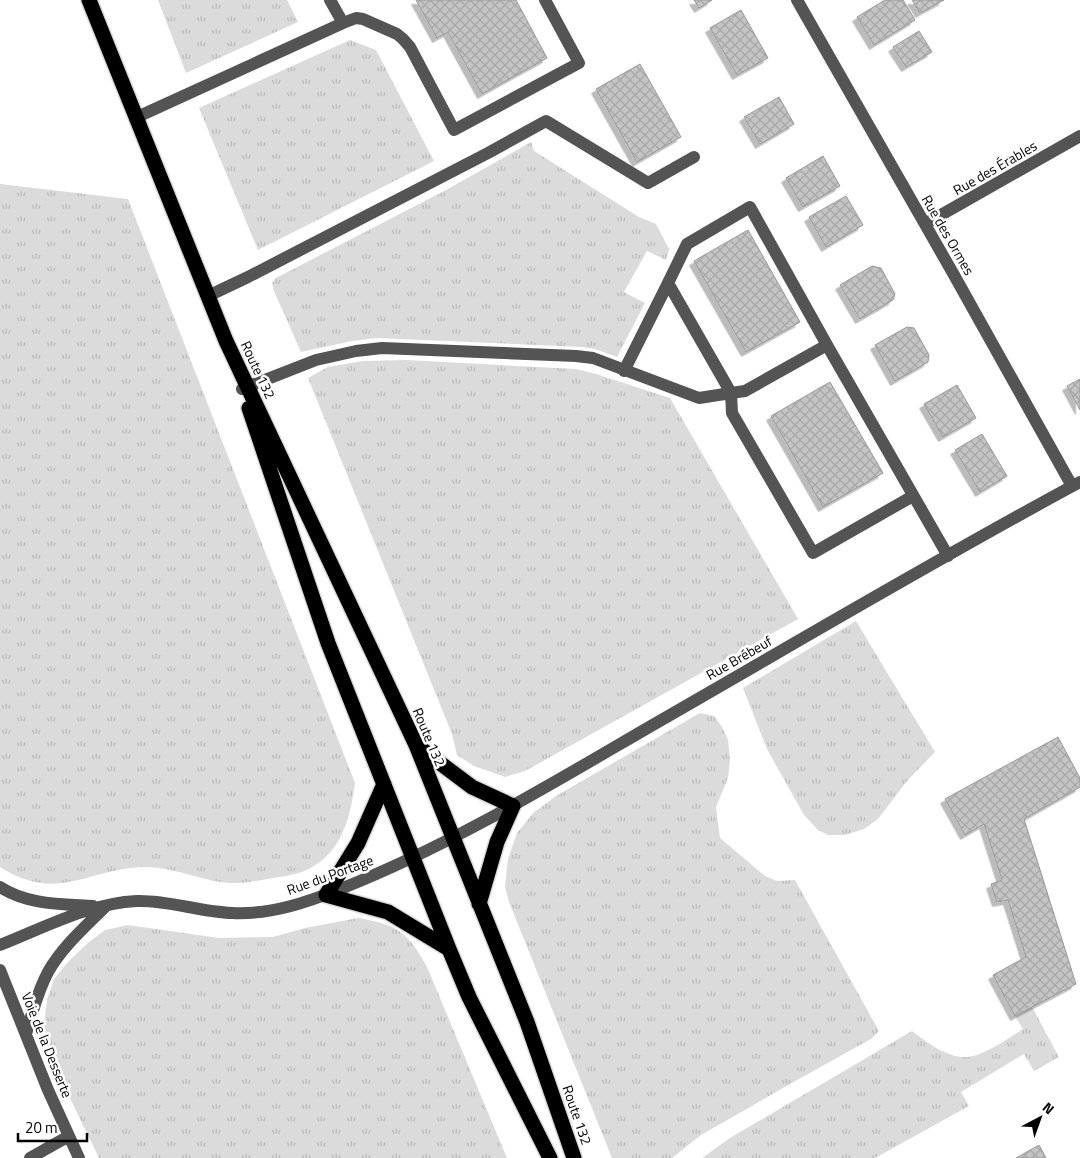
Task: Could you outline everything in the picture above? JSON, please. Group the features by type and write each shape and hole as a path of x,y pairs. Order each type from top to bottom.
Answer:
{"highway":[{"name":"Route 132","path":"88,0 245,388 416,745 528,1022 574,1158"},
{"name":"Route 132","path":"245,388 328,643 449,949 469,997 550,1158"},
{"path":"416,745 472,786 512,806 497,842 479,904"},
{"path":"384,784 358,843 326,895 397,916 449,949"}],"street":[{"path":"330,0 342,23"},
{"path":"135,118 342,23 356,18 363,18 397,34 410,47 454,130 579,63 545,0"},
{"name":"Rue des Ormes","path":"797,0 1076,484"},
{"path":"208,296 274,264 546,121 648,183 694,157"},
{"name":"Rue des Érables","path":"925,224 1080,136"},
{"path":"624,371 687,244 750,207 948,556"},
{"path":"668,283 731,393 732,413 813,553 913,496"},
{"path":"245,388 316,360 356,351 382,348 593,358 699,398 745,391 827,345"},
{"name":"Rue Brébeuf","path":"413,858 512,806 1076,484"},
{"name":"Rue du Portage","path":"0,945 84,912 122,902 151,901 220,912 245,913 280,909 326,895 413,858"},
{"name":"Rue du Portage","path":"0,887 23,897 50,904 106,906"},
{"path":"26,1034 38,994 49,971 76,936 106,906"},
{"name":"Voie de la Desserte","path":"0,970 48,1090 79,1158"},
{"path":"30,1158 69,1136"}],"green space":[{"path":"158,0 287,0 298,22 186,73"},
{"path":"350,40 376,50 434,161 258,250 199,108"},
{"path":"531,142 534,151 639,217 656,224 669,249 666,260 647,251 624,292 645,303 617,357 595,349 582,347 377,338 352,341 301,352 274,291 272,283 276,278 448,189"},
{"path":"0,184 128,199 355,783 346,823 335,847 326,857 302,872 288,876 233,883 220,882 162,868 142,867 122,869 71,882 55,884 38,883 0,867"},
{"path":"406,360 576,369 670,398 798,619 525,771 505,777 474,766 457,755 452,734 308,378 328,367 363,361"},
{"path":"856,621 935,752 907,781 878,819 864,829 845,835 828,835 818,830 804,815 767,749 743,688"},
{"path":"700,713 714,716 728,740 730,760 728,778 716,807 720,838 765,876 777,881 795,880 879,1031 871,1039 701,1135 672,1158 612,1158 509,902 505,887 508,859 517,833 533,813 556,796"},
{"path":"358,918 392,927 407,938 420,955 427,967 507,1158 99,1158 50,1057 44,1025 47,1000 54,979 68,962 89,942 105,930 128,925 219,938 273,937 305,928"},
{"path":"1032,1007 1059,1057 1034,1071 1024,1054 961,1092 969,1106 875,1158 702,1158 730,1138 912,1031 931,1045 952,1055 960,1057 974,1056 996,1046 1023,1029 1015,1016"}],"building":[{"path":"416,0 516,0 547,58 482,94 448,32 437,38"},
{"path":"694,0 712,0 699,8"},
{"path":"885,0 903,0 915,20 874,45 857,17"},
{"path":"912,0 944,0 920,13"},
{"path":"741,10 768,58 737,75 710,28"},
{"path":"919,31 932,52 906,67 893,47"},
{"path":"640,64 681,137 637,162 596,89"},
{"path":"779,97 794,124 760,144 744,117"},
{"path":"823,156 840,186 803,207 786,178"},
{"path":"846,196 863,225 826,247 809,217"},
{"path":"748,230 800,322 746,352 694,261"},
{"path":"872,266 881,268 895,294 893,300 860,319 840,285"},
{"path":"907,327 914,328 929,355 928,362 895,381 875,345"},
{"path":"1080,379 1080,410 1067,386"},
{"path":"830,382 883,473 823,507 771,416"},
{"path":"957,385 976,418 943,437 924,404"},
{"path":"982,434 1007,476 980,492 955,450"},
{"path":"1058,737 1080,778 1080,787 1024,819 1076,984 1015,1016 993,975 1026,957 1008,900 997,902 991,884 1002,880 984,824 965,835 945,799"},
{"path":"1039,1145 1046,1158 1016,1158"}]}
